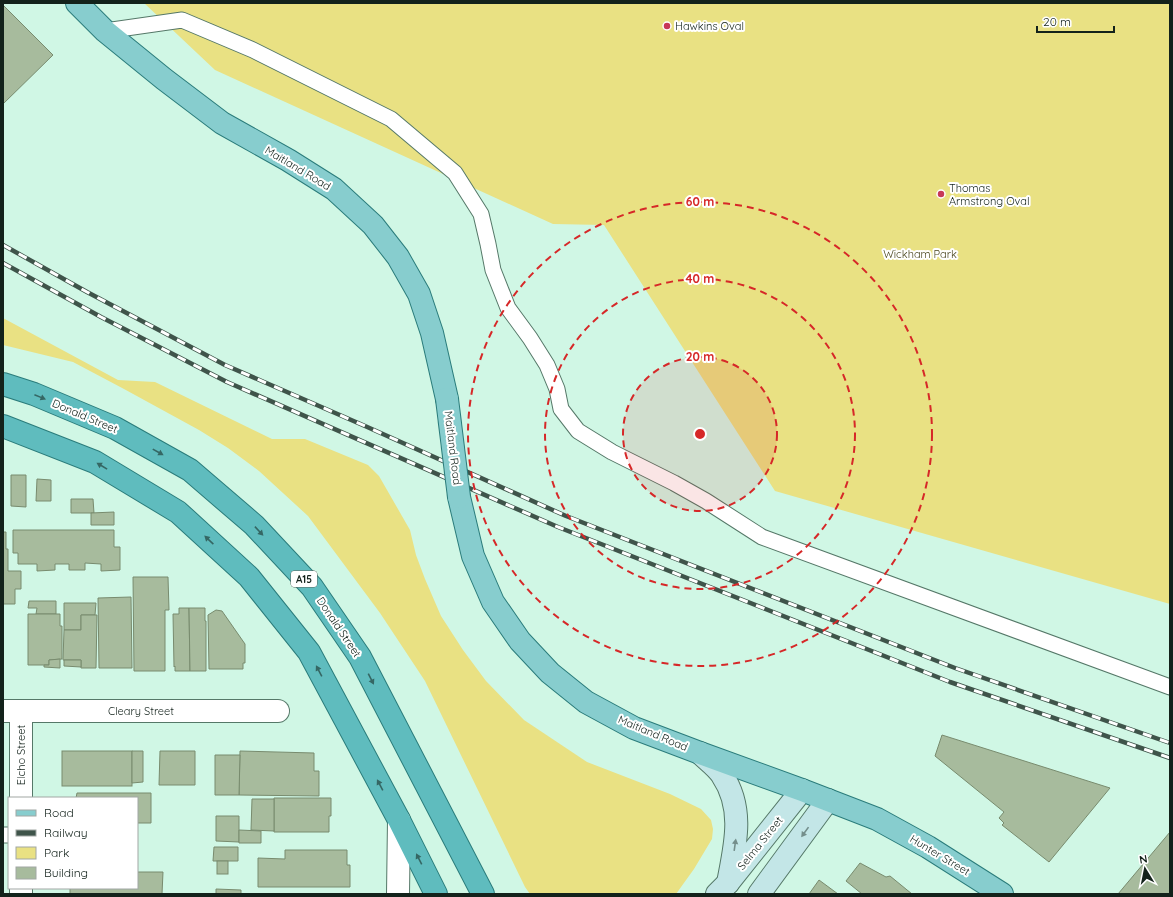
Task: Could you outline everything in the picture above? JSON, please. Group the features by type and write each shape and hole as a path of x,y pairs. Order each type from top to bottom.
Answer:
{"highway":[{"name":"Donald Street","path":"3,384 34,394 115,428 190,470 254,525 312,587 360,657 483,894"},
{"path":"3,426 95,462 178,512 249,577 309,652 399,820 436,894"}],"main road":[{"name":"Maitland Road","path":"78,3 105,31 164,79 222,123 288,160 334,189 372,225 398,257 418,294 432,333 447,399 459,496 473,556 494,602 520,641 550,673 586,702 634,728 877,819"},
{"path":"700,753 722,774 731,793 735,810 737,828 736,845 722,888"},
{"name":"Selma Street","path":"722,888 802,790"},
{"path":"759,894 828,800"},
{"name":"Hunter Street","path":"877,819 928,847 1002,894"}],"street":[{"name":"Cleary Street","path":"12,711 278,711"},
{"name":"Elcho Street","path":"12,711 21,797"},
{"path":"398,894 399,820"}],"lane":[{"path":"105,31 182,20 253,50 391,118 454,173 481,214 493,270 508,308 530,338 547,365 557,389 561,409 578,431 612,452 706,501 762,537 1170,687"}],"green space":[{"name":"Wickham Park","path":"144,3 1170,3 1170,604 775,491 604,225 553,224 215,70"},
{"path":"3,318 118,380 155,382 272,439 305,439 368,465 379,476 410,530 416,555 441,616 463,650 486,681 524,720 587,762 670,794 701,809 711,820 713,829 712,839 694,869 676,894 530,894 525,887 425,681 380,613 308,516 259,471 228,448 199,430 73,362 3,345"}],"building":[{"path":"3,5 53,55 3,104"},
{"path":"11,475 26,475 26,507 11,506"},
{"path":"37,479 51,480 51,501 36,501"},
{"path":"71,499 93,499 94,513 71,513"},
{"path":"114,512 114,525 91,525 91,513"},
{"path":"13,530 114,530 114,547 120,547 120,570 101,571 101,564 85,563 85,570 69,570 69,564 55,564 55,570 37,571 37,564 18,564 18,553 13,553"},
{"path":"3,532 6,532 8,571 21,571 21,589 15,589 15,604 3,604"},
{"path":"133,577 168,577 169,610 165,610 165,671 134,671"},
{"path":"131,597 132,668 99,668 98,598"},
{"path":"29,601 56,601 56,614 36,614 37,608 28,608"},
{"path":"64,603 96,603 95,615 81,615 81,630 64,630"},
{"path":"179,608 189,608 190,671 175,671 175,666 174,667 173,614 179,614"},
{"path":"189,608 205,608 206,671 190,671"},
{"path":"216,610 222,611 245,644 245,663 243,663 243,669 209,669 208,615"},
{"path":"28,614 60,614 60,626 62,626 62,659 49,660 49,665 28,665"},
{"path":"81,615 97,615 96,668 81,668 81,660 63,660 64,630 81,630"},
{"path":"60,659 60,668 44,667 44,665 49,665 49,660"},
{"path":"64,660 81,660 81,667 64,666"},
{"path":"942,735 1110,788 1049,862 1002,825 1004,823 999,818 1004,812 935,756"},
{"path":"62,751 132,751 132,786 62,786"},
{"path":"132,751 143,751 143,782 132,783"},
{"path":"160,751 195,751 195,785 159,785"},
{"path":"240,751 314,753 314,771 319,771 319,796 239,795"},
{"path":"215,755 240,755 239,795 215,795"},
{"path":"77,793 151,793 151,823 138,823 138,797 76,797"},
{"path":"274,798 331,798 329,832 274,832"},
{"path":"252,799 274,799 274,831 251,830"},
{"path":"216,816 239,816 239,842 216,841"},
{"path":"239,830 261,831 261,843 239,843"},
{"path":"1170,832 1170,894 1118,894"},
{"path":"214,847 238,847 238,861 213,861"},
{"path":"285,850 347,850 347,865 350,865 350,887 258,887 258,858 285,859"},
{"path":"217,861 228,861 228,874 217,874"},
{"path":"860,863 886,877 890,876 912,894 862,894 846,881"},
{"path":"138,872 163,872 162,894 70,894 70,889 138,889"},
{"path":"819,880 838,894 809,894"},
{"path":"216,889 241,890 241,894 216,894"}],"railway":[{"path":"3,245 87,292 225,365 566,516 955,668 1170,743"},
{"path":"3,263 101,317 227,382 558,527 950,682 1170,758"}],"place":[{"name":"Hawkins Oval","path":"667,26"},
{"name":"Thomas Armstrong Oval","path":"941,194"}]}
